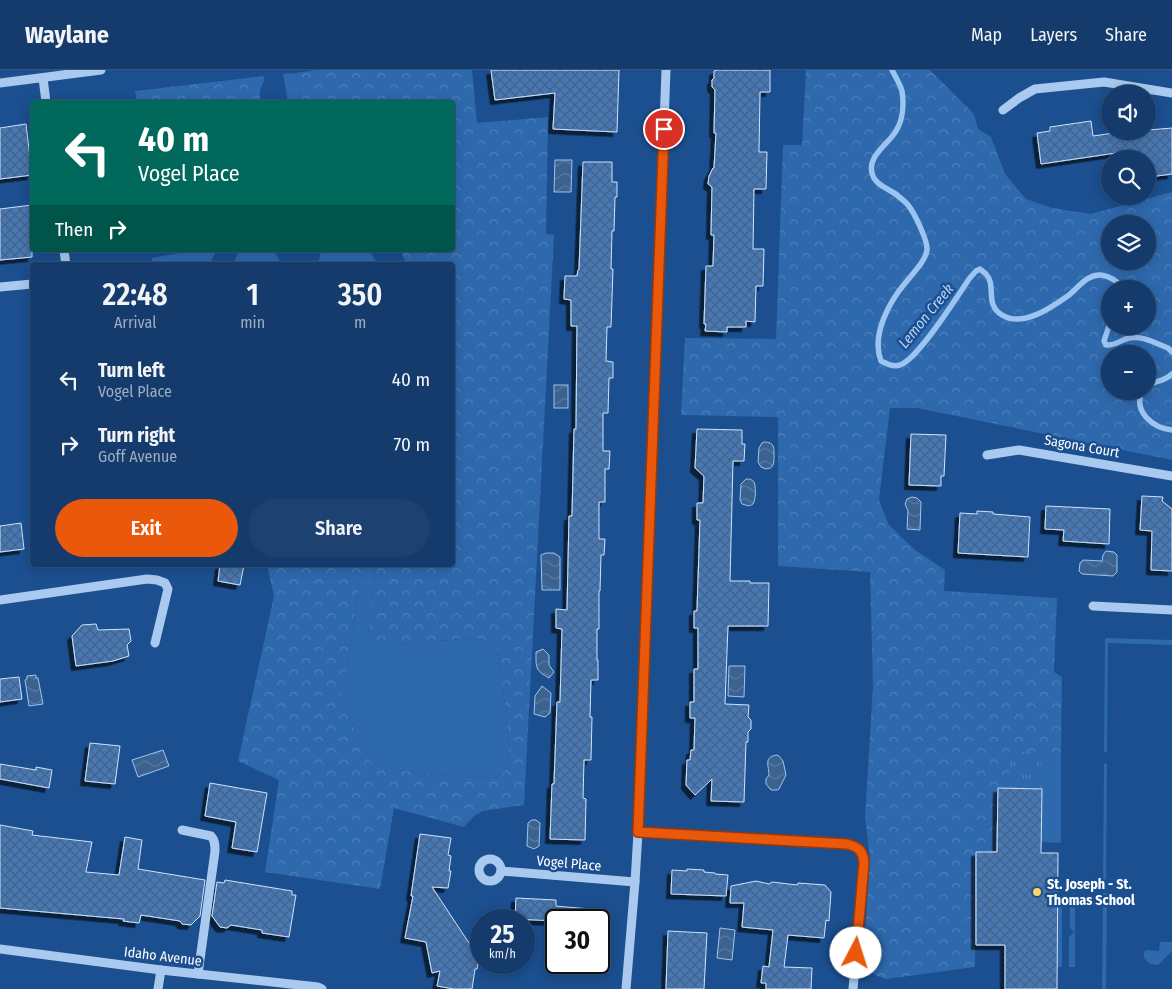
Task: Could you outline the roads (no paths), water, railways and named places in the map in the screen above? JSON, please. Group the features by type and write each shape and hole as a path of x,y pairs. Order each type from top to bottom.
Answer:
{"street":[{"path":"0,83 101,70"},
{"path":"626,989 638,832 666,70"},
{"path":"43,78 46,100"},
{"path":"1003,110 1035,89 1104,82 1172,93"},
{"path":"0,287 30,284"},
{"name":"Sagona Court","path":"987,455 1019,450 1172,476"},
{"path":"0,600 147,579 157,580 165,583 168,589 155,643"},
{"path":"1093,606 1172,610"},
{"path":"182,830 211,836 214,838 215,845 198,974"},
{"path":"638,832 855,846 860,850 864,863 853,989"},
{"name":"Vogel Place","path":"501,871 635,882"},
{"name":"Idaho Avenue","path":"0,951 318,987 322,989"},
{"path":"158,989 161,970"}],"water":[{"path":"555,160 572,160 571,192 554,192"},
{"path":"554,385 568,385 568,408 554,408"},
{"path":"764,442 772,444 774,451 773,465 771,468 766,469 761,467 758,462 759,448"},
{"path":"746,479 753,481 755,487 754,502 749,506 742,504 740,500 741,484"},
{"path":"917,498 921,502 920,530 907,529 908,511 905,504 907,499"},
{"path":"1106,551 1114,552 1117,555 1117,572 1113,576 1082,574 1079,571 1080,563 1083,560 1102,561"},
{"path":"554,553 560,557 560,590 542,590 541,555"},
{"path":"543,649 549,655 549,665 554,672 549,678 541,673 536,665 536,652"},
{"path":"729,666 745,666 744,697 728,696"},
{"path":"36,675 43,704 29,706 25,680 27,676"},
{"path":"542,686 551,693 550,713 545,717 534,714 535,696"},
{"path":"163,750 169,766 138,777 132,760"},
{"path":"777,755 783,761 786,775 779,789 771,790 766,784 766,779 769,775 768,760"},
{"path":"532,820 540,823 539,846 534,849 527,846 528,823"},
{"path":"720,928 735,930 732,960 717,958"}],"waterway":[{"name":"Lemon Creek","path":"892,70 902,91 902,117 896,131 875,157 871,169 877,182 897,195 911,209 923,234 927,250 921,263 900,290 883,319 878,340 881,361 895,366 900,365 917,352 969,279 980,269 986,274 991,284 993,306 1002,315 1019,319 1028,318 1046,310 1069,295 1091,277 1101,275 1114,280"},
{"name":"Lemon Creek","path":"1106,335 1104,341 1106,345 1112,345 1134,337 1149,340 1168,348 1172,352"},
{"name":"Lemon Creek","path":"1156,382 1172,374"},
{"name":"Lemon Creek","path":"1140,400 1140,406 1146,418 1158,426 1172,430"}],"place":[{"name":"St. Joseph - St. Thomas School","path":"1037,892"}]}
